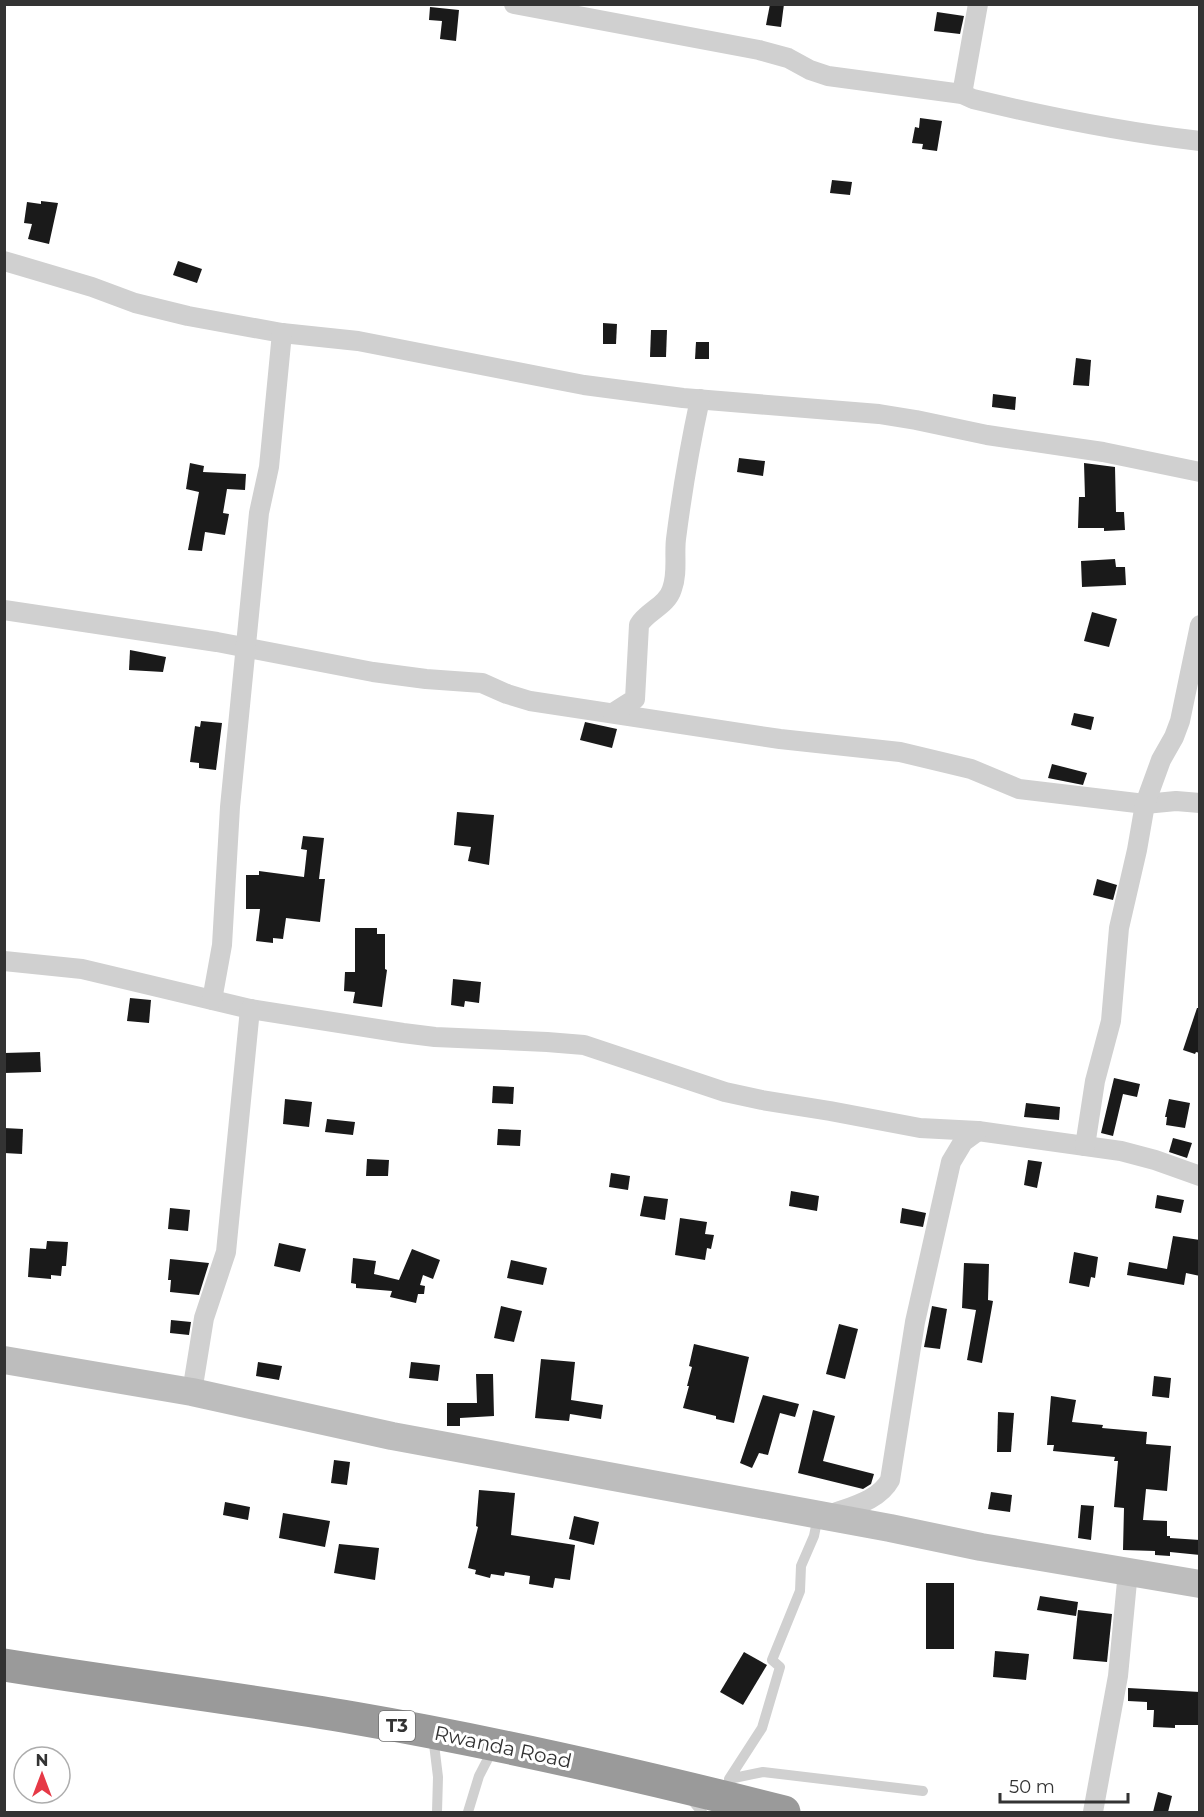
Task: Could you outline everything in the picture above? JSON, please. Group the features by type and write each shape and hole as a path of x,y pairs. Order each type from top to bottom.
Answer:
{"highway":[{"name":"Rwanda Road","path":"4,1665 244,1700 433,1732 680,1786 784,1812"}],"street":[{"path":"514,4 759,50 788,58 810,70 828,76 962,94 973,99 1055,118 1135,134 1200,141"},
{"path":"962,94 978,4"},
{"path":"4,261 81,283 135,303 188,316 282,333 358,341 584,385 700,399 879,414 987,435 1103,452 1200,472"},
{"path":"212,1000 222,945 230,807 259,513 269,467 282,333"},
{"path":"613,713 635,699 639,625 642,620 659,608 672,591 675,542 700,399"},
{"path":"4,610 247,648 373,672 482,683 519,698 613,713 780,739 900,752 971,769 1019,789 1145,804 1176,801 1200,803"},
{"path":"1085,1146 1095,1081 1111,1021 1119,928 1145,804 1161,760 1180,721 1200,625"},
{"path":"4,961 82,969 250,1009 435,1038 584,1045 725,1092 762,1101 920,1128 978,1131 1120,1151 1155,1160 1200,1176"},
{"path":"192,1392 204,1318 226,1252 250,1009"},
{"path":"821,1516 874,1497 890,1480 915,1322 951,1161 963,1142 978,1131"},
{"path":"4,1360 192,1392 392,1436 981,1547 1200,1584"},
{"path":"1093,1812 1118,1676 1128,1571"}],"lane":[{"path":"821,1516 801,1566 800,1591 772,1660 780,1667 762,1728 729,1779 763,1772 923,1791"},
{"path":"433,1732 438,1777 436,1812"},
{"path":"468,1812 479,1776 495,1745"},
{"path":"680,1786 702,1812"}],"building":[{"path":"770,4 784,4 781,27 766,25"},
{"path":"430,7 459,10 456,41 440,39 442,21 429,20"},
{"path":"937,12 964,16 960,34 934,31"},
{"path":"920,118 942,121 937,151 922,149 923,144 912,143 915,127 919,128"},
{"path":"832,180 852,182 850,195 830,193"},
{"path":"41,201 58,203 49,244 28,239 32,224 24,223 27,202 41,204"},
{"path":"178,261 202,269 197,283 173,275"},
{"path":"603,323 617,324 616,344 603,344"},
{"path":"651,330 667,330 666,357 650,357"},
{"path":"696,342 709,342 709,359 695,359"},
{"path":"1076,358 1091,360 1089,386 1073,385"},
{"path":"993,394 1016,397 1015,410 992,407"},
{"path":"739,458 765,461 763,476 737,472"},
{"path":"190,463 204,466 203,472 246,474 245,490 227,489 223,513 229,514 225,535 205,532 202,551 188,550 199,492 186,489"},
{"path":"1084,463 1115,467 1116,512 1124,512 1125,530 1104,531 1104,528 1078,528 1079,497 1085,497"},
{"path":"1115,559 1116,567 1125,567 1126,585 1082,587 1081,561"},
{"path":"1092,612 1117,619 1109,647 1084,641"},
{"path":"130,650 166,657 163,672 129,670"},
{"path":"1074,713 1094,717 1091,730 1071,725"},
{"path":"201,721 222,723 216,770 199,768 199,763 190,762 195,726 200,727"},
{"path":"585,722 617,729 612,748 580,740"},
{"path":"1052,764 1087,773 1083,785 1048,778"},
{"path":"457,812 494,815 489,865 468,861 471,847 454,845"},
{"path":"303,836 324,838 319,879 325,879 320,922 286,918 283,939 273,938 273,943 256,941 260,909 246,909 246,875 259,875 259,871 304,877 307,850 301,849"},
{"path":"1097,879 1117,885 1113,900 1093,895"},
{"path":"355,928 377,928 377,934 385,934 385,969 387,970 382,1007 353,1003 355,992 344,991 345,972 355,972"},
{"path":"453,979 481,982 479,1003 465,1001 464,1007 451,1005"},
{"path":"130,998 151,1000 149,1023 127,1021"},
{"path":"1197,1008 1200,1008 1200,1053 1195,1054 1183,1050"},
{"path":"40,1052 41,1072 4,1073 4,1053"},
{"path":"1114,1078 1140,1084 1137,1097 1123,1094 1113,1136 1101,1133"},
{"path":"493,1086 514,1087 513,1104 492,1103"},
{"path":"285,1099 312,1102 309,1127 283,1124"},
{"path":"1169,1099 1190,1103 1185,1128 1166,1125 1167,1117 1165,1117"},
{"path":"1026,1103 1060,1107 1059,1120 1024,1117"},
{"path":"327,1119 355,1122 353,1135 325,1132"},
{"path":"4,1128 23,1129 22,1154 4,1153"},
{"path":"498,1129 521,1130 520,1146 497,1145"},
{"path":"1173,1138 1192,1143 1187,1158 1169,1152"},
{"path":"367,1159 389,1160 388,1176 366,1176"},
{"path":"1028,1160 1042,1162 1037,1188 1024,1185"},
{"path":"611,1173 630,1176 628,1190 609,1187"},
{"path":"791,1191 819,1196 817,1211 789,1206"},
{"path":"1157,1195 1184,1200 1181,1213 1155,1208"},
{"path":"644,1196 668,1199 665,1220 640,1216"},
{"path":"170,1208 190,1210 188,1231 168,1229"},
{"path":"902,1208 926,1213 923,1227 900,1223"},
{"path":"680,1218 707,1222 705,1234 714,1235 711,1249 707,1248 705,1260 675,1255"},
{"path":"1173,1236 1200,1240 1200,1276 1186,1273 1184,1285 1127,1275 1129,1262 1167,1269"},
{"path":"47,1241 68,1242 66,1266 62,1266 61,1276 51,1275 51,1279 28,1277 30,1248 46,1249"},
{"path":"279,1243 306,1249 300,1272 274,1266"},
{"path":"412,1249 440,1260 433,1279 423,1275 420,1285 425,1286 424,1294 418,1294 416,1303 390,1297 392,1291 356,1288 356,1284 351,1283 353,1258 376,1261 374,1274 399,1280"},
{"path":"1074,1252 1098,1257 1095,1278 1091,1277 1089,1287 1069,1283"},
{"path":"170,1259 209,1263 199,1295 170,1292 171,1280 168,1280"},
{"path":"511,1260 547,1268 543,1285 507,1278"},
{"path":"964,1263 989,1264 988,1300 993,1301 982,1363 967,1360 976,1310 962,1308"},
{"path":"501,1306 522,1311 514,1342 494,1338"},
{"path":"932,1306 947,1309 940,1349 924,1347"},
{"path":"171,1320 191,1322 189,1335 170,1333"},
{"path":"839,1324 858,1329 845,1379 826,1374"},
{"path":"694,1344 749,1357 734,1423 683,1408 689,1386 687,1386 692,1367 689,1366"},
{"path":"541,1359 575,1362 571,1400 603,1405 601,1419 570,1414 569,1421 535,1418"},
{"path":"258,1362 282,1366 279,1380 256,1376"},
{"path":"411,1362 440,1365 438,1381 409,1378"},
{"path":"476,1374 493,1374 494,1416 460,1418 460,1426 447,1426 447,1403 477,1403"},
{"path":"1154,1376 1171,1378 1169,1398 1152,1396"},
{"path":"763,1395 799,1404 795,1417 780,1413 768,1455 759,1453 752,1468 740,1463"},
{"path":"1051,1396 1076,1400 1072,1422 1103,1425 1102,1428 1147,1432 1146,1444 1171,1446 1167,1491 1146,1489 1143,1520 1167,1521 1167,1536 1170,1538 1200,1540 1200,1555 1170,1552 1170,1556 1155,1555 1155,1551 1123,1550 1124,1508 1114,1507 1118,1461 1114,1461 1115,1457 1053,1451 1054,1445 1047,1445"},
{"path":"813,1410 835,1416 823,1461 874,1474 871,1484 863,1489 798,1473"},
{"path":"998,1412 1014,1413 1011,1452 997,1452"},
{"path":"334,1460 350,1462 347,1485 331,1483"},
{"path":"479,1490 515,1493 511,1535 575,1545 570,1580 555,1578 553,1588 529,1584 530,1576 505,1572 504,1576 491,1574 490,1578 475,1574 476,1570 468,1568 478,1527 476,1526"},
{"path":"991,1492 1012,1495 1010,1512 988,1509"},
{"path":"225,1502 250,1507 248,1520 223,1515"},
{"path":"1081,1505 1094,1506 1091,1540 1078,1538"},
{"path":"283,1513 330,1521 325,1547 279,1538"},
{"path":"574,1516 599,1522 594,1545 569,1539"},
{"path":"339,1544 379,1548 375,1580 334,1573"},
{"path":"926,1583 954,1583 954,1649 926,1649"},
{"path":"1040,1596 1078,1602 1076,1616 1037,1610"},
{"path":"1078,1610 1112,1614 1107,1662 1073,1659"},
{"path":"995,1651 1029,1654 1026,1680 993,1677"},
{"path":"744,1652 767,1665 743,1705 720,1692"},
{"path":"1128,1688 1200,1692 1200,1725 1175,1725 1175,1728 1153,1727 1154,1710 1147,1710 1147,1702 1128,1701"},
{"path":"1158,1792 1172,1796 1168,1812 1153,1812"}]}
